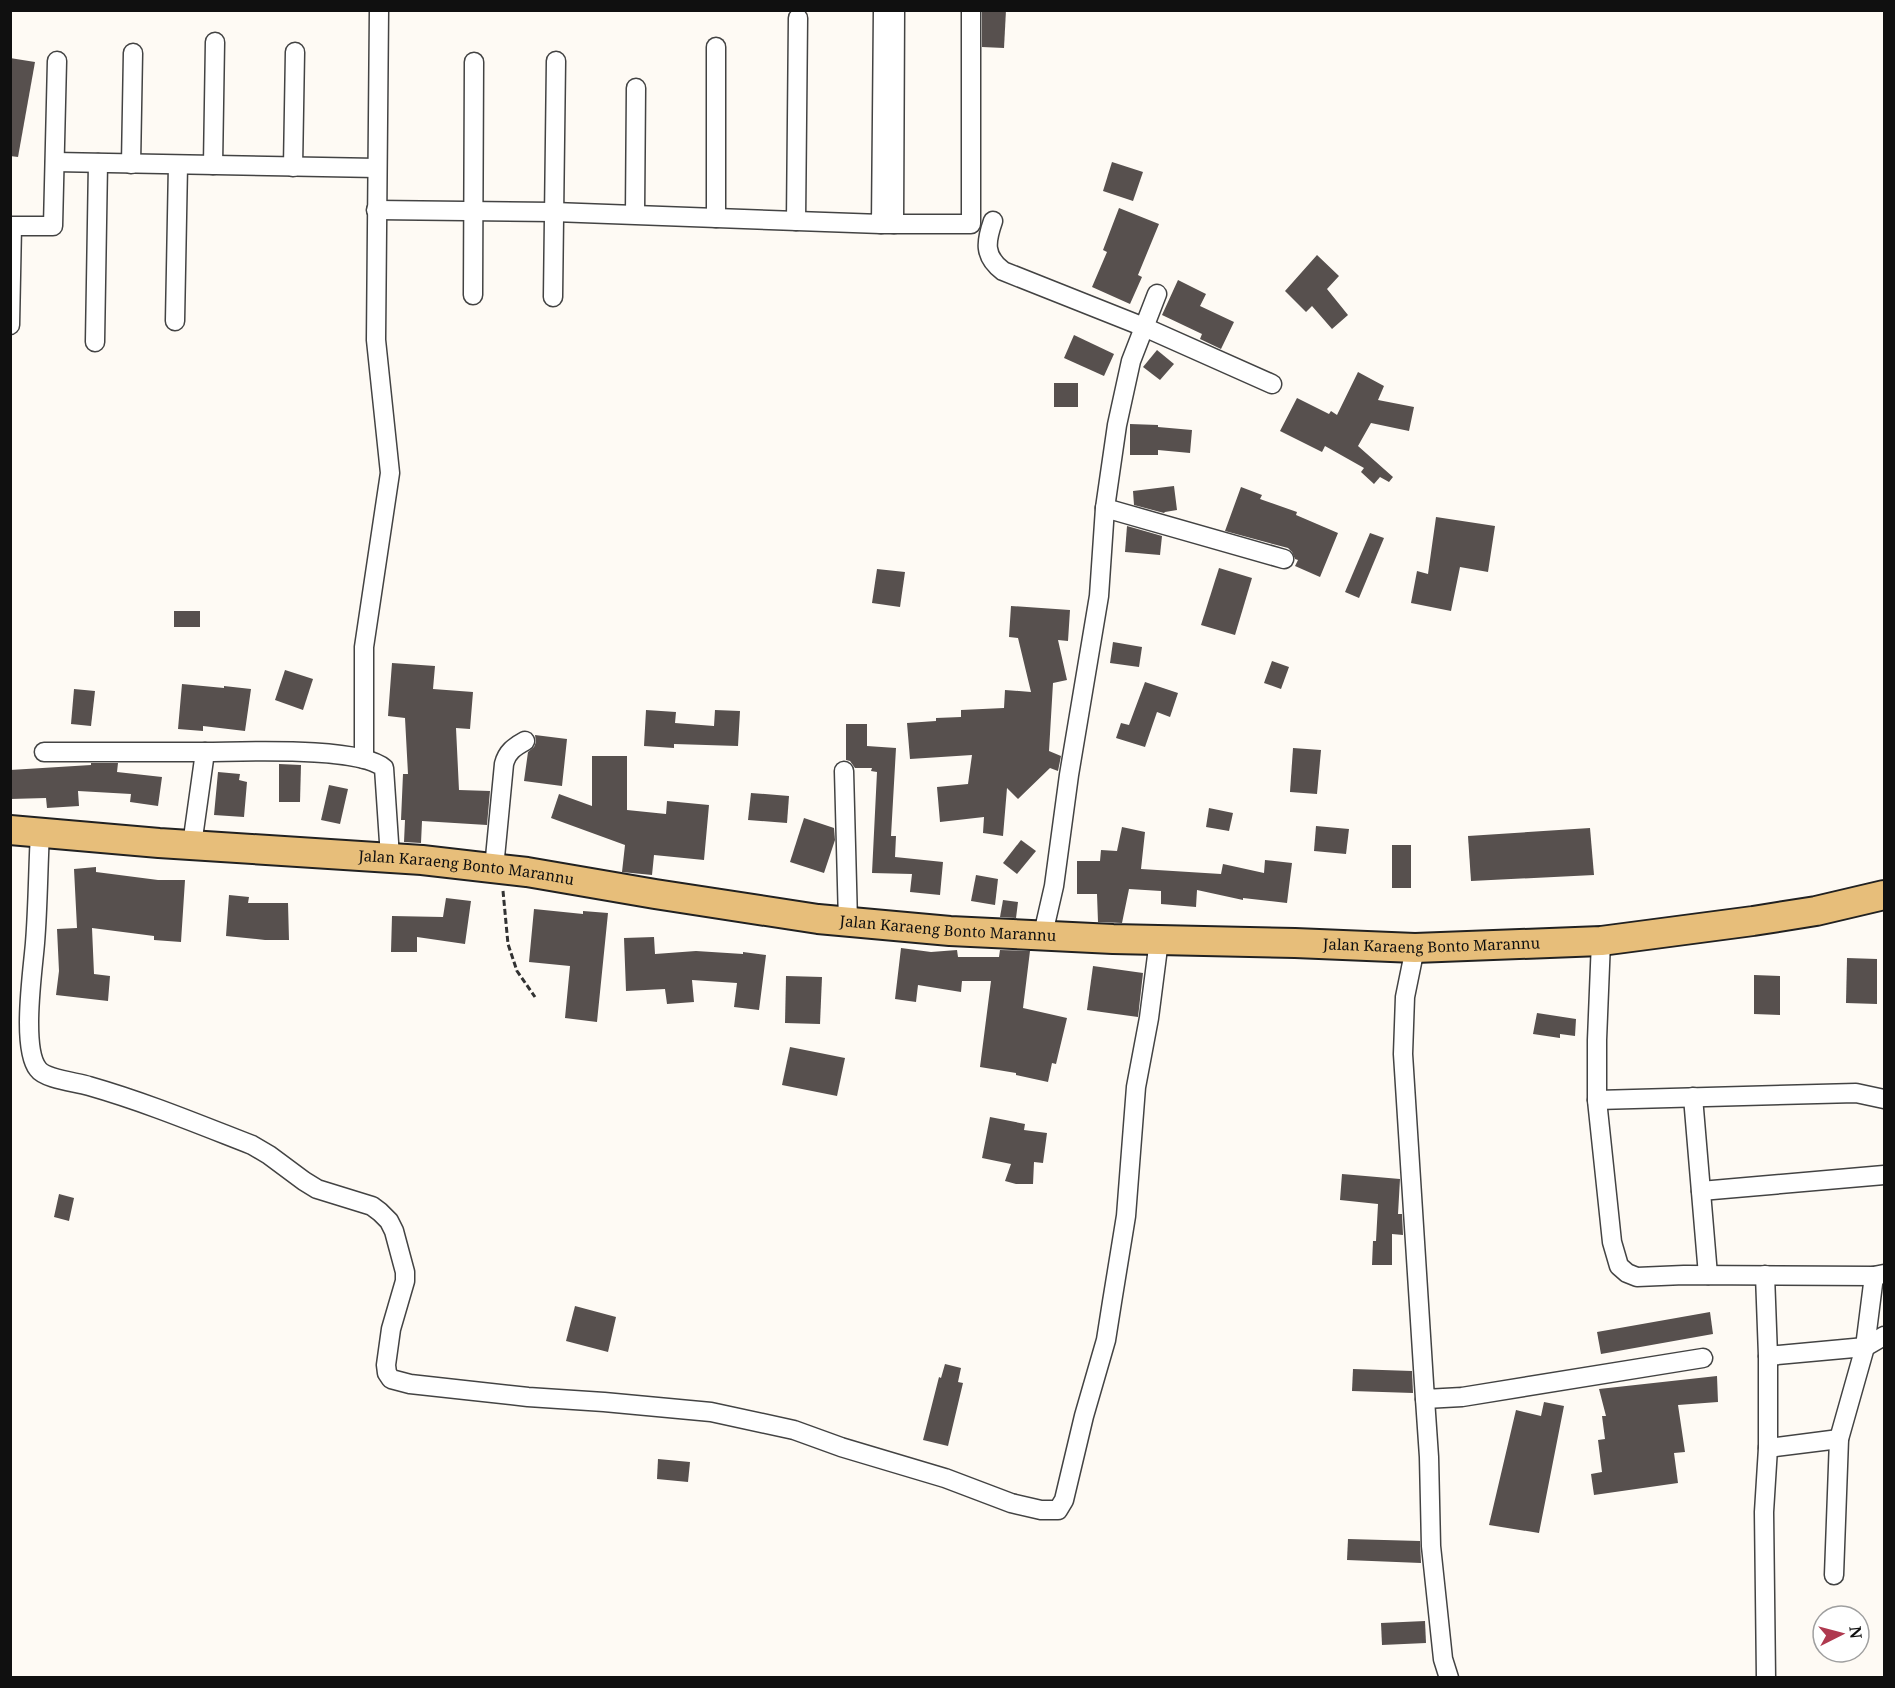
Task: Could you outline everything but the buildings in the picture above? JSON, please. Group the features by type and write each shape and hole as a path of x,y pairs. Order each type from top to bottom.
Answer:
{"main road":[{"name":"Jalan Karaeng Bonto Marannu","path":"10,830 192,845 390,857 497,868 780,914 848,922 973,932 1159,940 1415,948 1601,941 1753,921 1884,895"}],"street":[{"path":"364,759 364,647 390,473 376,340 378,10"},
{"path":"883,10 887,224"},
{"path":"887,224 895,10"},
{"path":"376,210 554,212 887,224 970,224 971,10"},
{"path":"796,221 798,18"},
{"path":"213,165 215,42"},
{"path":"716,47 716,218"},
{"path":"293,167 295,52"},
{"path":"131,164 133,53"},
{"path":"10,325 12,226 54,226 57,61"},
{"path":"553,297 556,61"},
{"path":"472,295 474,62"},
{"path":"635,214 636,88"},
{"path":"55,162 377,168"},
{"path":"95,342 98,163"},
{"path":"175,321 178,165"},
{"path":"993,220 986,240 988,251 997,267 1144,327 1272,384"},
{"path":"1043,934 1054,886 1099,596 1105,508 1117,425 1131,361 1157,294"},
{"path":"1105,508 1284,559"},
{"path":"497,868 504,764 511,750 525,741"},
{"path":"44,752 314,752 364,759 384,768 390,857"},
{"path":"192,845 205,752"},
{"path":"844,771 848,922"},
{"path":"39,833 35,943 29,1006 32,1058 38,1070 46,1076 73,1081 139,1100 252,1146 269,1155 317,1189 372,1206 380,1212 394,1231 405,1272 405,1281 391,1329 386,1359 387,1373 392,1379 410,1384 528,1397 711,1412 795,1430 841,1447 945,1478 1011,1503 1050,1511 1058,1510 1064,1500 1084,1416 1106,1340 1126,1216 1136,1087 1149,1018 1159,940"},
{"path":"1601,941 1597,1100 1612,1242 1619,1266 1627,1273 1637,1277 1879,1275 1865,1347 1839,1439 1834,1575"},
{"path":"1415,948 1405,997 1403,1054 1429,1456 1431,1546 1443,1659 1449,1677"},
{"path":"1597,1100 1856,1094 1884,1099"},
{"path":"1693,1097 1708,1275"},
{"path":"1701,1191 1884,1175"},
{"path":"1765,1275 1768,1356 1768,1448 1764,1512 1766,1677"},
{"path":"1768,1356 1865,1347 1884,1336"},
{"path":"1425,1400 1462,1397 1703,1358"},
{"path":"1768,1448 1839,1439"}],"path":[{"path":"497,868 508,944 518,970 536,997"}]}
